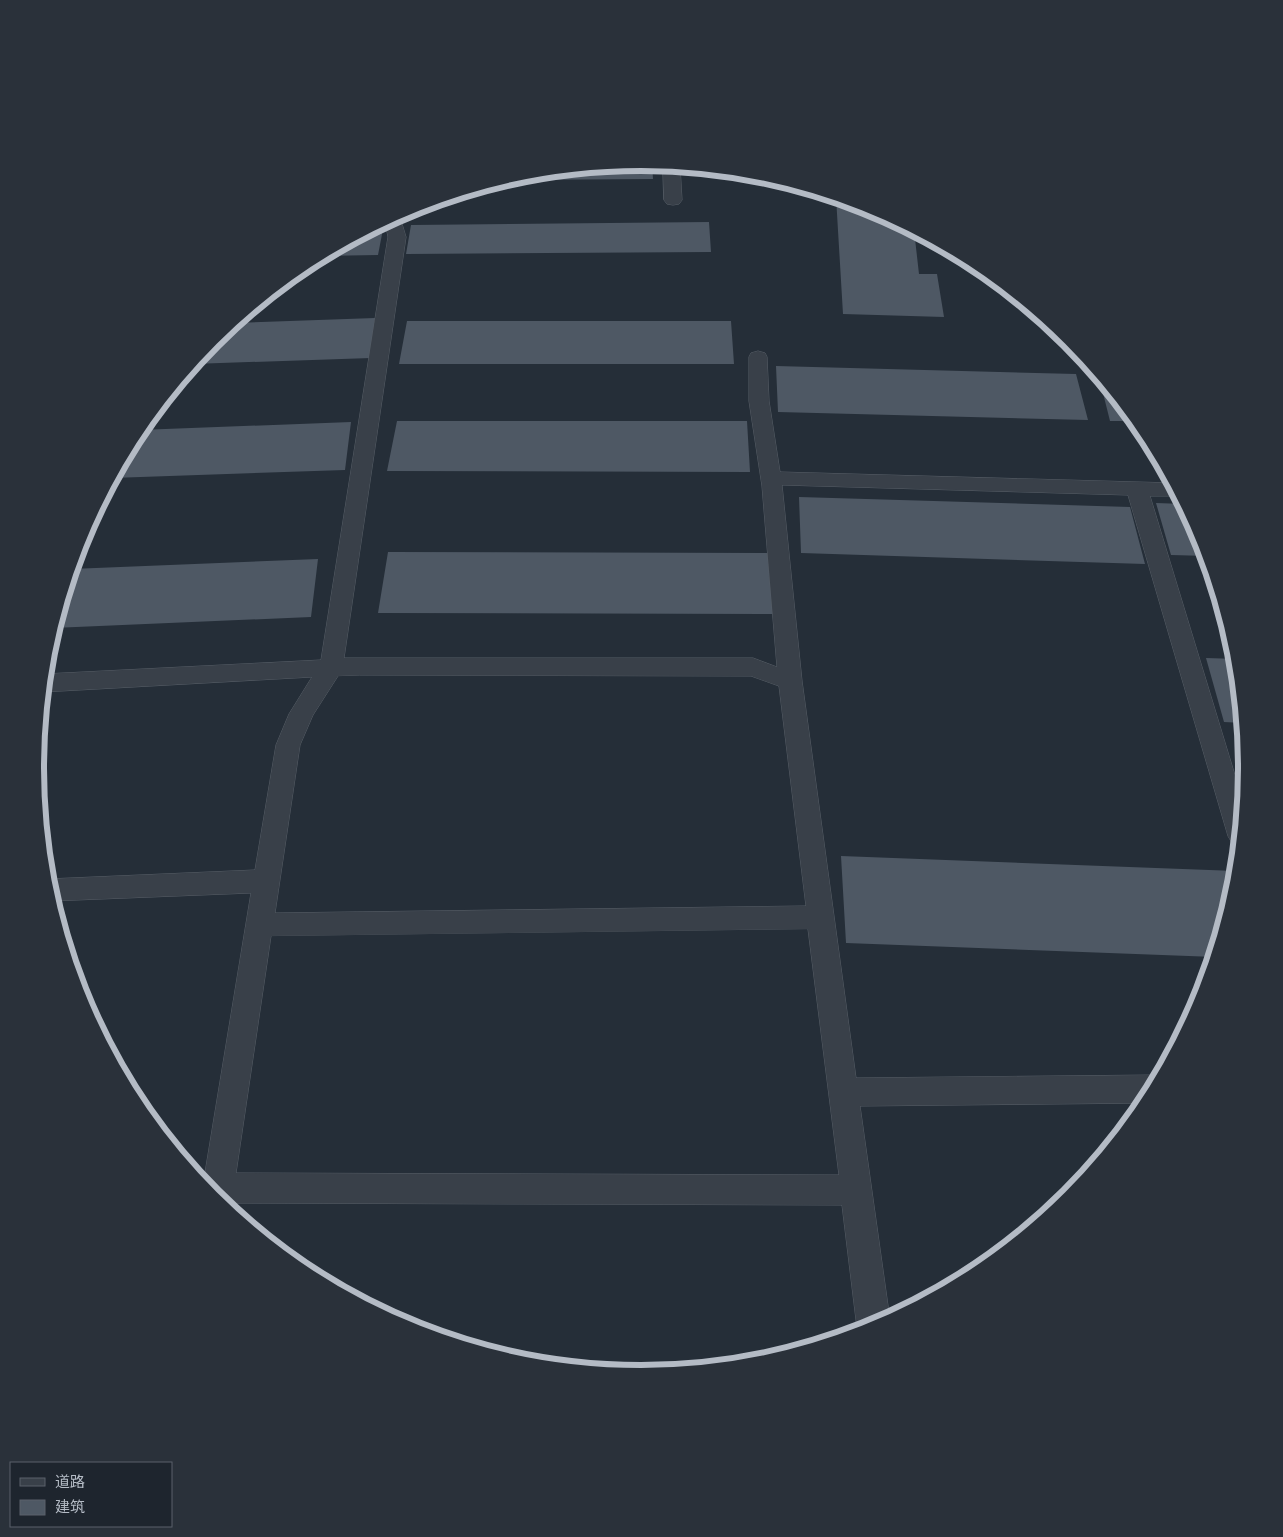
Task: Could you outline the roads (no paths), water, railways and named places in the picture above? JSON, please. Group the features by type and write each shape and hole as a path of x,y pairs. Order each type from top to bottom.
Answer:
{"street":[{"path":"671,172 673,200"}],"lane":[{"path":"218,1190 288,745 295,724 311,696 331,668 397,237 394,224"},
{"path":"758,357 759,400 771,478 790,681 873,1320"},
{"path":"771,478 1170,490"},
{"path":"1137,488 1237,821"},
{"path":"50,683 360,666 753,666 790,681"},
{"path":"56,890 266,882"},
{"path":"260,925 821,917"},
{"path":"844,1092 1146,1089"},
{"path":"222,1194 856,1190"}]}
